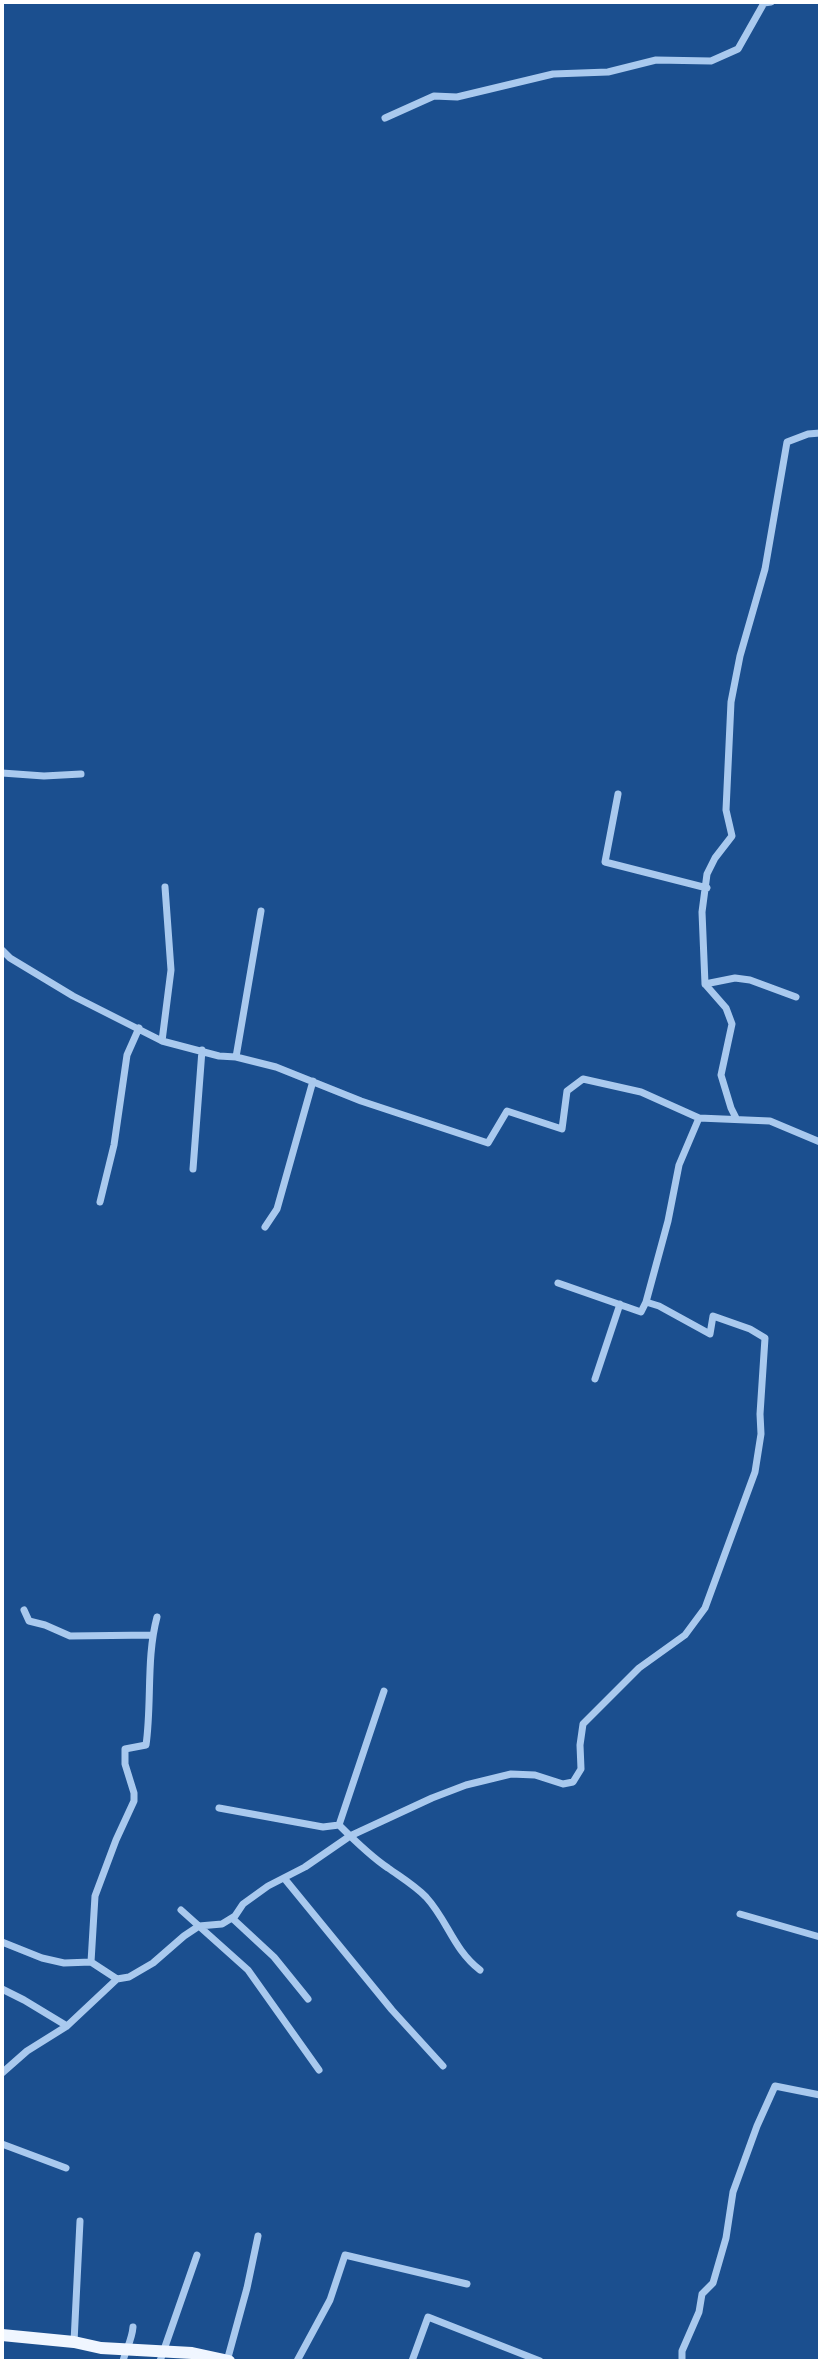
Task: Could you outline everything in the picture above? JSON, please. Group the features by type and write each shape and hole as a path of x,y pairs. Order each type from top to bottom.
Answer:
{"main road":[{"path":"2,2335 74,2342 125,2355 161,2357 192,2353 228,2361"}],"street":[{"path":"385,118 434,96 457,97 553,74 608,72 656,60 711,61 738,49 764,3 771,2"},
{"path":"736,1118 721,1075 732,1024 730,1017 705,984 702,912 707,874 715,858 732,836 726,810 731,702 740,656 765,569 787,442 808,434 820,433"},
{"path":"2,773 44,776 80,774"},
{"path":"618,794 605,862 707,888"},
{"path":"162,1041 171,970 165,887"},
{"path":"236,1057 261,911"},
{"path":"2,950 10,958 73,996 162,1041 275,1067 361,1101 488,1143 507,1111 562,1129 567,1091 583,1079 641,1092 699,1118 770,1121 820,1142"},
{"path":"705,984 735,978 750,980 796,996"},
{"path":"100,1202 114,1145 127,1055 139,1028"},
{"path":"193,1169 202,1050"},
{"path":"265,1227 276,1209 313,1081"},
{"path":"558,1283 641,1312 668,1221 679,1165 699,1118"},
{"path":"2,2073 27,2051 67,2026 117,1979 129,1977 153,1962 199,1926 222,1924 232,1918 243,1904 268,1886 304,1867 350,1836 466,1785 511,1774 535,1775 563,1784 573,1782 581,1769 583,1724 639,1668 685,1635 705,1608 755,1472 761,1434 765,1338 750,1329 713,1316 710,1334 646,1302"},
{"path":"595,1379 620,1304"},
{"path":"24,1610 29,1621 70,1636 152,1635"},
{"path":"92,1962 95,1896 134,1801 125,1764 125,1749 146,1745 150,1716 152,1635 157,1617"},
{"path":"339,1825 384,1691"},
{"path":"219,1808 323,1827 339,1825"},
{"path":"339,1825 387,1868 413,1883 434,1905 453,1941 467,1960 480,1970"},
{"path":"284,1878 392,2010 443,2066"},
{"path":"181,1910 248,1970 319,2070"},
{"path":"740,1914 820,1937"},
{"path":"232,1918 274,1957 308,1999"},
{"path":"2,1942 42,1958 64,1963 92,1962 117,1979"},
{"path":"2,1989 67,2026"},
{"path":"682,2361 682,2351 699,2312 702,2294 713,2283 726,2238 733,2192 775,2086 820,2095"},
{"path":"2,2144 66,2168"},
{"path":"74,2342 80,2221"},
{"path":"228,2361 258,2235"},
{"path":"161,2357 197,2255"},
{"path":"297,2361 330,2300 345,2255 467,2284"},
{"path":"412,2361 428,2317 540,2361"},
{"path":"125,2355 134,2327"}]}
